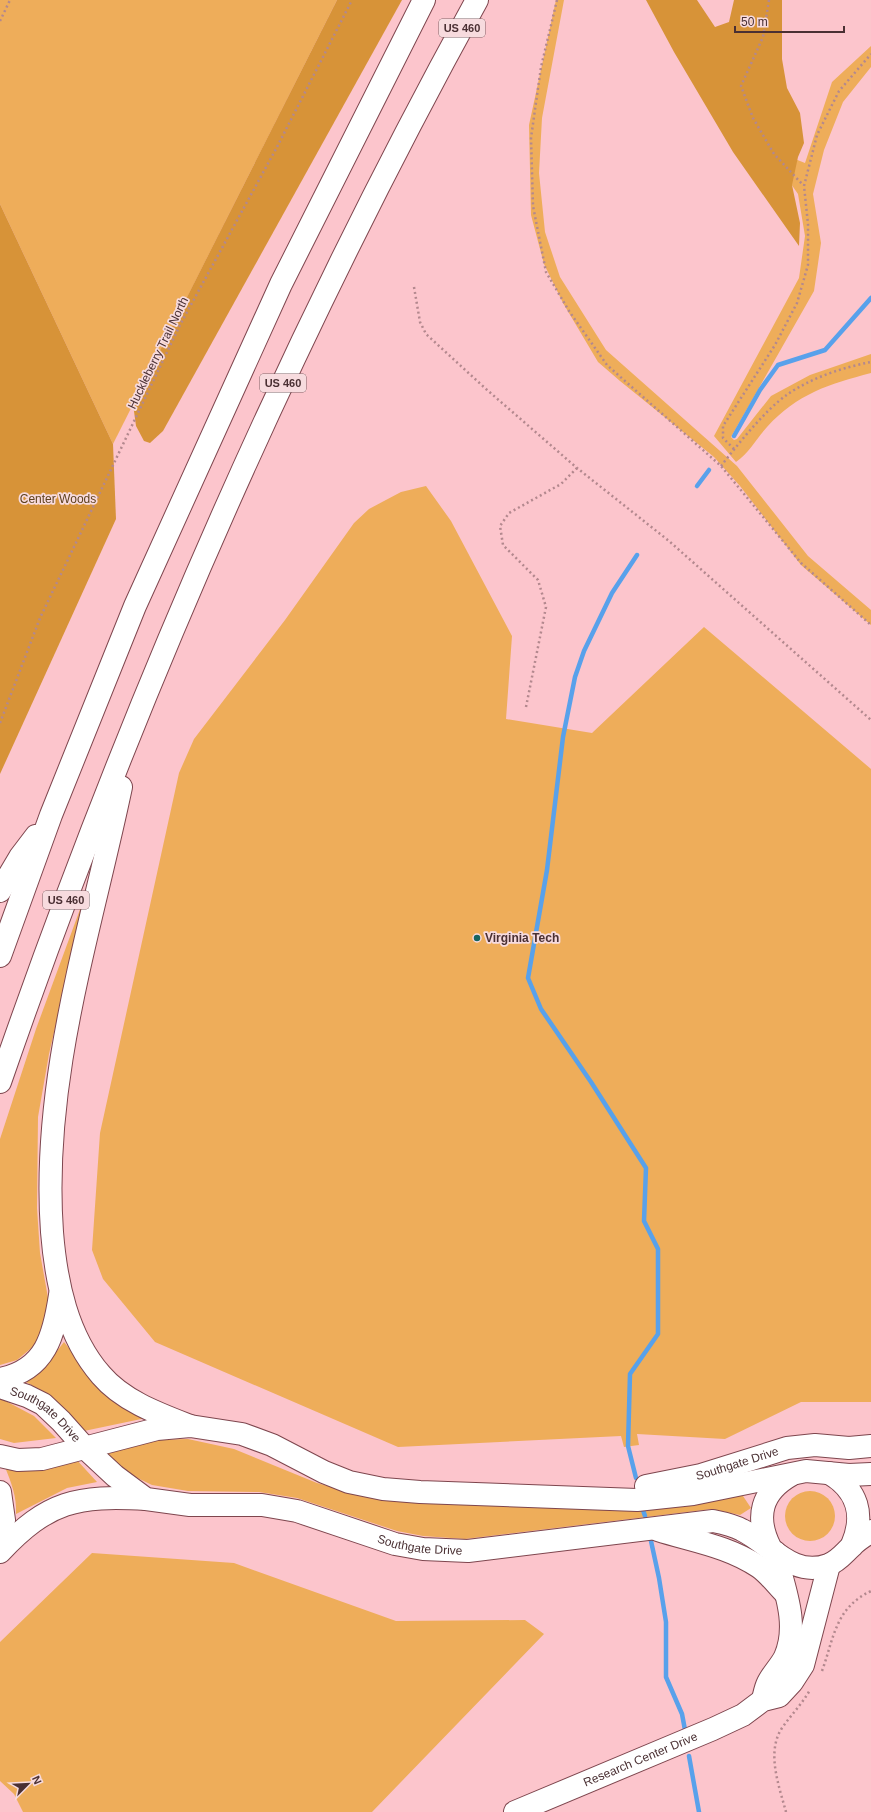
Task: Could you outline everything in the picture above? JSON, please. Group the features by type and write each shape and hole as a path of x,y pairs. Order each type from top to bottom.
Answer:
{"main road":[{"name":"US 460","path":"0,956 50,815 135,606 281,284 424,0"},
{"name":"US 460","path":"0,1082 33,987 135,719 268,414 350,244 477,0"},
{"path":"135,719 61,1056 54,1110 50,1172 50,1206 53,1250 60,1293 77,1340 101,1376 115,1389 133,1401 190,1426"},
{"path":"0,891 20,858 50,815"},
{"path":"0,1379 21,1372 33,1364 43,1353 55,1328 60,1293"},
{"name":"Southgate Drive","path":"0,1387 27,1396 43,1404 61,1420 86,1449 115,1476 146,1499 190,1505 262,1504 297,1511 395,1544 423,1549 468,1551 713,1521 728,1524 742,1530 773,1550 782,1559 796,1566 813,1568 829,1565 842,1557 852,1545 871,1531"},
{"name":"Southgate Drive","path":"0,1456 18,1460 42,1459 86,1449 157,1429 190,1426 242,1434 272,1445 324,1472 349,1482 383,1489 637,1500 733,1487 806,1471 849,1476 871,1474"},
{"name":"Southgate Drive","path":"555,1497 625,1489 701,1475 787,1448 815,1445 849,1448 871,1446"},
{"name":"Southgate Drive","path":"829,1473 842,1480 855,1500 859,1515 858,1531 852,1545"},
{"name":"Southgate Drive","path":"773,1550 764,1534 762,1520 764,1505 770,1492 780,1481 792,1474"},
{"path":"0,1492 4,1520 0,1542"},
{"path":"0,1552 21,1530 36,1519 73,1502 92,1498 115,1497 146,1499"},
{"path":"651,1528 702,1542 739,1556 760,1568 787,1595"},
{"path":"763,1700 767,1684 785,1656 790,1638 791,1621 787,1595 773,1550"},
{"name":"Research Center Drive","path":"515,1812 713,1729 743,1715 763,1700 779,1696 792,1682 803,1665 829,1565"}],"path":[{"path":"0,21 10,0"},
{"name":"Huckleberry Trail North","path":"0,723 40,618 180,325 277,148 352,0"},
{"path":"557,0 541,67 531,138 534,206 546,272 569,311 607,365 721,466 801,563 871,625"},
{"path":"769,0 763,37 741,86 753,118 774,154 804,186"},
{"path":"734,449 722,438 723,426 781,333 797,303 808,265 808,224 804,186 817,135 839,91 871,54"},
{"path":"414,287 420,322 426,334 486,389 577,468 669,541 871,720"},
{"path":"721,466 734,449 788,394 818,378 871,362"},
{"path":"526,707 546,607 538,580 503,545 500,526 509,513 561,484 577,468"},
{"path":"818,1676 822,1670 834,1629 843,1614 855,1602 871,1591"},
{"path":"786,1812 775,1765 775,1746 781,1729 812,1688"}],"shaded area":[{"path":"0,0 337,0 113,444 0,204"},
{"path":"556,0 564,0 542,118 539,173 545,232 560,277 606,350 737,466 808,556 871,610 871,625 801,565 740,486 714,457 598,362 563,303 544,264 531,215 529,125"},
{"path":"772,28 790,157 805,163 832,82 871,46 871,67 843,102 824,150 813,194 821,243 814,291 731,437 734,440 737,439 771,396 810,375 871,354 871,373 841,381 802,398 778,416 767,427 749,450 736,462 714,436 799,278 805,236 798,194 754,131"},
{"path":"426,486 451,521 512,636 506,719 592,733 704,627 871,769 871,1402 801,1402 725,1439 637,1434 639,1445 624,1447 621,1436 398,1447 155,1342 103,1279 92,1250 100,1133 179,773 194,739 285,620 354,523 369,509 401,492"},
{"path":"86,893 49,1054 38,1117 37,1208 40,1253 50,1309 47,1323 35,1345 17,1360 0,1365 0,1139 36,1029"},
{"path":"64,1342 80,1362 146,1418 84,1431 57,1403 43,1392 26,1382 50,1360"},
{"path":"0,1398 34,1416 56,1438 14,1443 0,1439"},
{"path":"188,1439 234,1449 317,1483 345,1491 741,1493 751,1508 740,1515 712,1509 465,1539 423,1536 397,1531 297,1498 259,1492 188,1491 152,1485 121,1470 104,1452 156,1440"},
{"path":"75,1458 97,1482 67,1488 16,1514 15,1496 5,1467"},
{"path":"810,1491 819,1493 830,1502 835,1516 833,1525 824,1536 810,1541 801,1539 790,1530 785,1516 787,1507 796,1496"},
{"path":"92,1553 234,1563 396,1621 525,1620 544,1634 372,1812 23,1812 14,1794 0,1781 0,1642"}],"green space":[{"path":"337,0 402,0 163,431 150,443 144,441 136,426 133,404"},
{"path":"646,0 697,0 715,27 729,22 734,0 782,0 782,59 787,88 800,113 804,143 798,157 792,185 800,223 799,246 733,152 674,52"},
{"name":"Center Woods","path":"0,204 113,444 116,519 0,774"}],"waterway":[{"path":"734,436 760,390 778,365 825,350 871,298"},
{"path":"697,486 709,470"},
{"path":"636,1478 628,1446 630,1374 658,1334 658,1249 644,1221 646,1168 591,1082 541,1009 528,978 547,870 563,737 575,677 584,651 612,593 637,555"},
{"path":"643,1510 645,1516"},
{"path":"651,1541 666,1622 666,1677 682,1714 685,1730"},
{"path":"689,1756 699,1812"}],"place":[{"name":"Virginia Tech","path":"477,938"}]}
